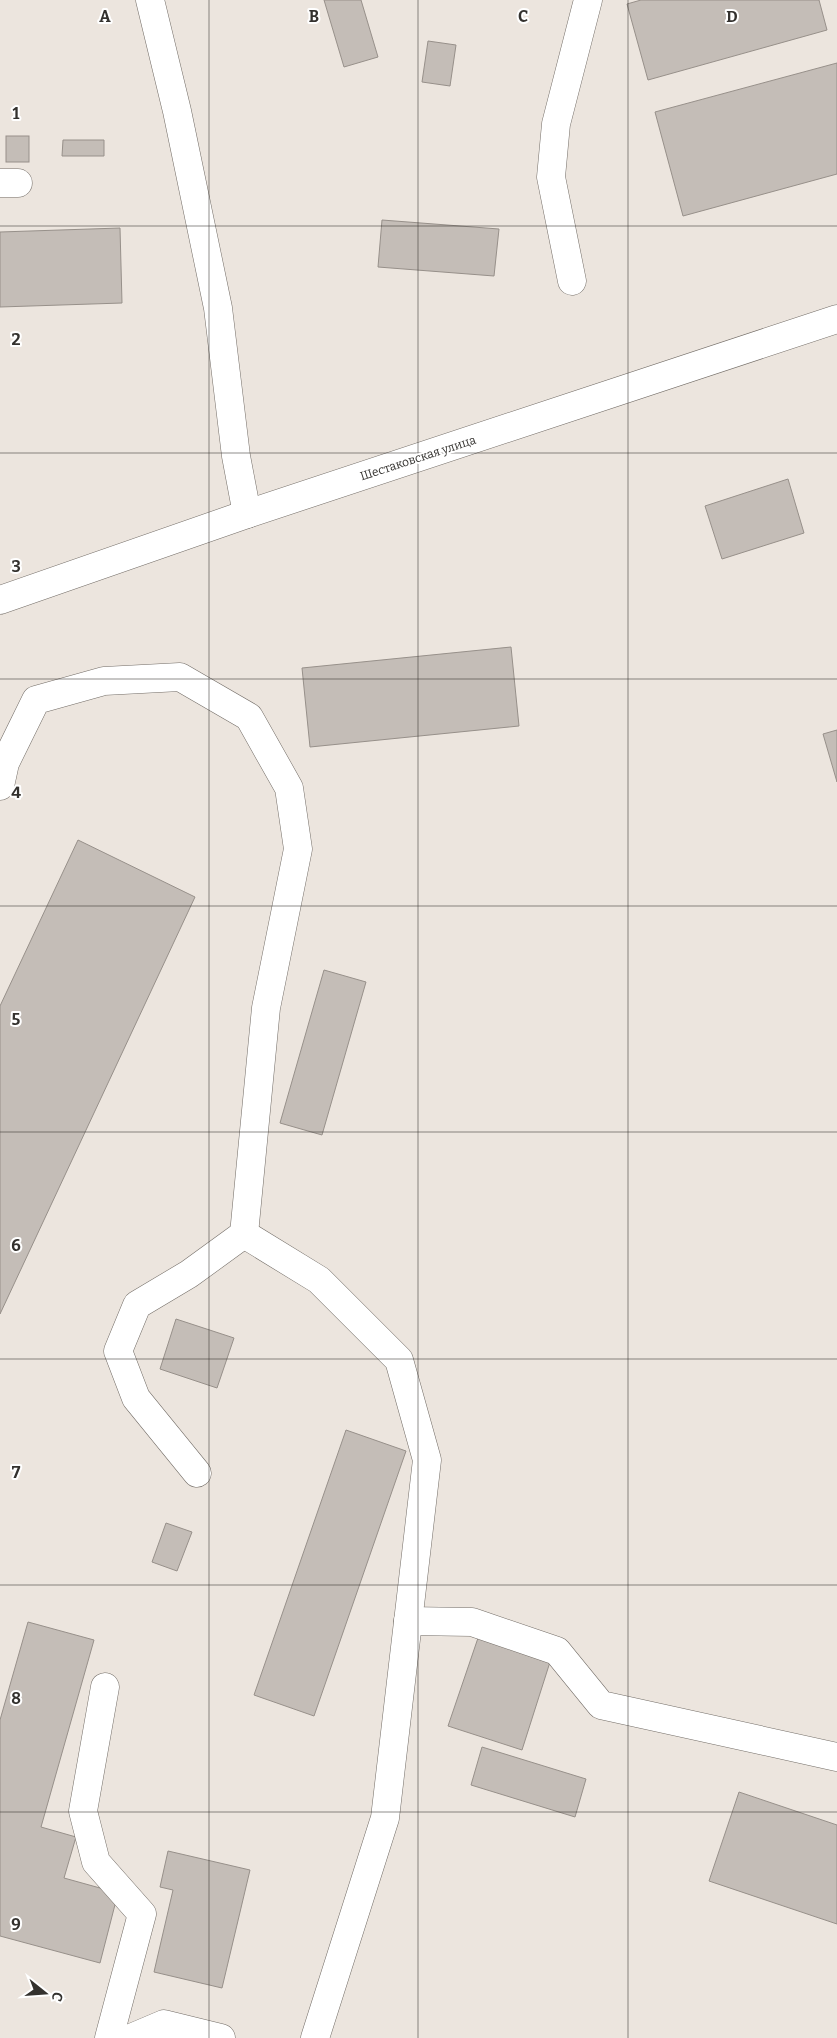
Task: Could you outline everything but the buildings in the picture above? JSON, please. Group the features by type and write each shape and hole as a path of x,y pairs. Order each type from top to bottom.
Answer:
{"main road":[{"path":"150,0 177,111 218,308 236,456 247,514"},
{"path":"572,281 551,178 556,124 588,0"},
{"name":"Шестаковская улица","path":"0,600 247,514 837,319"},
{"path":"0,786 5,763 36,700 104,681 180,677 249,717 289,788 298,849 266,1008 244,1234 189,1274 137,1305 118,1351 136,1398 197,1473"},
{"path":"244,1234 319,1280 399,1360 428,1460 385,1818 316,2038"},
{"path":"408,1621 472,1622 557,1651 601,1705 837,1757"},
{"path":"105,1687 83,1811 96,1862 142,1914 109,2038"},
{"path":"131,2038 164,2024 221,2038"}]}
